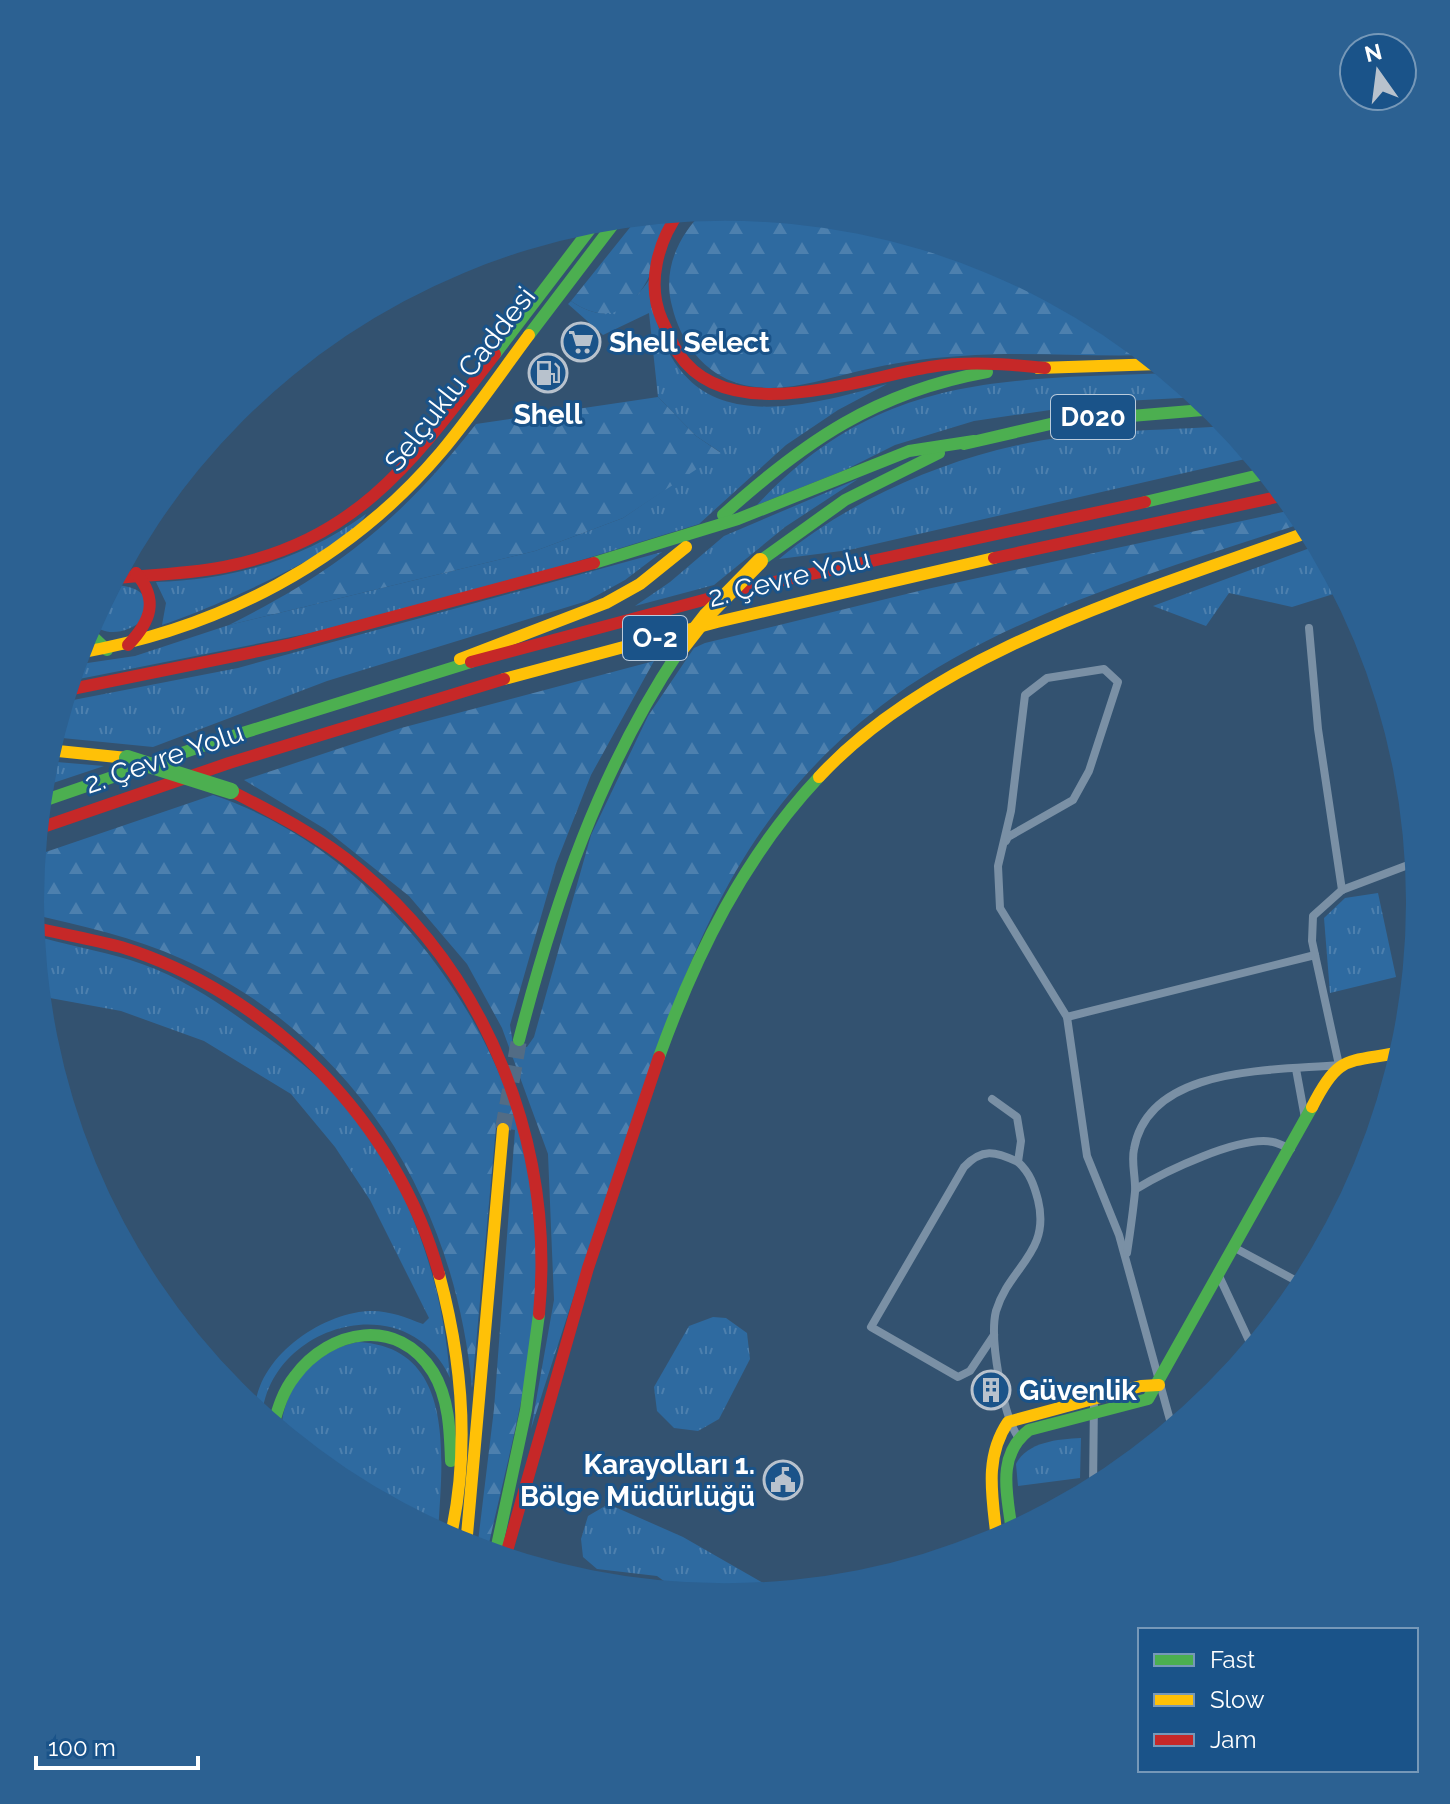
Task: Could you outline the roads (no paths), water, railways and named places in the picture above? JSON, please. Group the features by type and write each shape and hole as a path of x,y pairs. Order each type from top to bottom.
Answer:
{"main road":[{"path":"673,223 658,261 654,286 658,307 674,348 687,363 735,392 788,394 948,365 1045,368"},
{"name":"Selçuklu Caddesi","path":"92,652 128,646 196,625 266,594 339,547 393,503 441,452 608,231"},
{"name":"Selçuklu Caddesi","path":"128,575 221,568 259,559 309,541 364,506 434,434 585,236"},
{"path":"723,515 800,446 864,409 946,380 1008,370 1143,365"},
{"name":"D020","path":"974,441 1070,420 1196,410"},
{"path":"519,1040 551,920 601,789 644,704 679,651 707,615 760,561 820,514 880,478 974,441"},
{"path":"79,688 288,645 533,580 724,524 909,451 974,441"},
{"name":"2. Çevre Yolu","path":"52,798 271,723 753,587 1256,476"},
{"name":"2. Çevre Yolu","path":"49,825 281,746 661,637 884,582 1273,498"},
{"path":"508,1548 583,1283 668,1031 721,909 770,830 829,763 861,735 957,673 1052,629 1298,536"},
{"path":"433,675 475,651 606,603 640,584 686,547"},
{"path":"128,646 149,621 154,607 148,587 136,573"},
{"path":"96,640 107,650"},
{"path":"61,751 127,758 200,778 293,822 331,846 411,916 465,986 497,1046 519,1101 538,1197 541,1304 497,1544"},
{"path":"45,930 116,945 183,971 213,988 291,1042 337,1085 370,1127 418,1208 437,1257 455,1332 462,1432 459,1495 453,1526"},
{"path":"1011,1520 1005,1463 1009,1447 1029,1430 1141,1386 1159,1385 1291,1149 1320,1090 1339,1065 1388,1055"},
{"path":"468,1532 483,1409 492,1233 503,1129"},
{"path":"277,1415 291,1376 316,1351 344,1337 360,1335 402,1343 433,1372 447,1409 451,1525"},
{"path":"996,1527 991,1459 997,1438 1008,1422 1096,1405"}],"street":[{"path":"1309,628 1318,729 1342,890"},
{"path":"1006,841 1073,800 1089,771 1118,682 1104,669 1047,678 1025,695 1006,841 998,866 1000,908 1067,1017 1087,1156 1126,1258 1169,1418"},
{"path":"1126,1258 1136,1189 1133,1151 1147,1115 1157,1102 1194,1084 1339,1065 1315,955 1311,928 1313,916 1342,890 1405,866"},
{"path":"1067,1017 1315,955"},
{"path":"1296,1069 1305,1118"},
{"path":"992,1099 1017,1117 1021,1141 1018,1162"},
{"path":"1136,1189 1158,1175 1246,1143 1272,1142 1291,1149"},
{"path":"994,1335 970,1371 958,1377 871,1327 964,1167 976,1155 986,1152 1018,1162 1031,1178 1040,1210 1041,1230 996,1313 994,1335 1008,1422 1018,1437"},
{"path":"1235,1248 1292,1279"},
{"path":"1219,1276 1248,1338"},
{"path":"1094,1474 1096,1405"}],"tunnel":[{"path":"503,1129 519,1040"}],"place":[{"name":"Shell Select","path":"581,342"},
{"name":"Shell","path":"548,373"},
{"name":"Güvenlik","path":"991,1390"},
{"name":"Karayolları 1. Bölge Müdürlüğü","path":"783,1480"}]}
